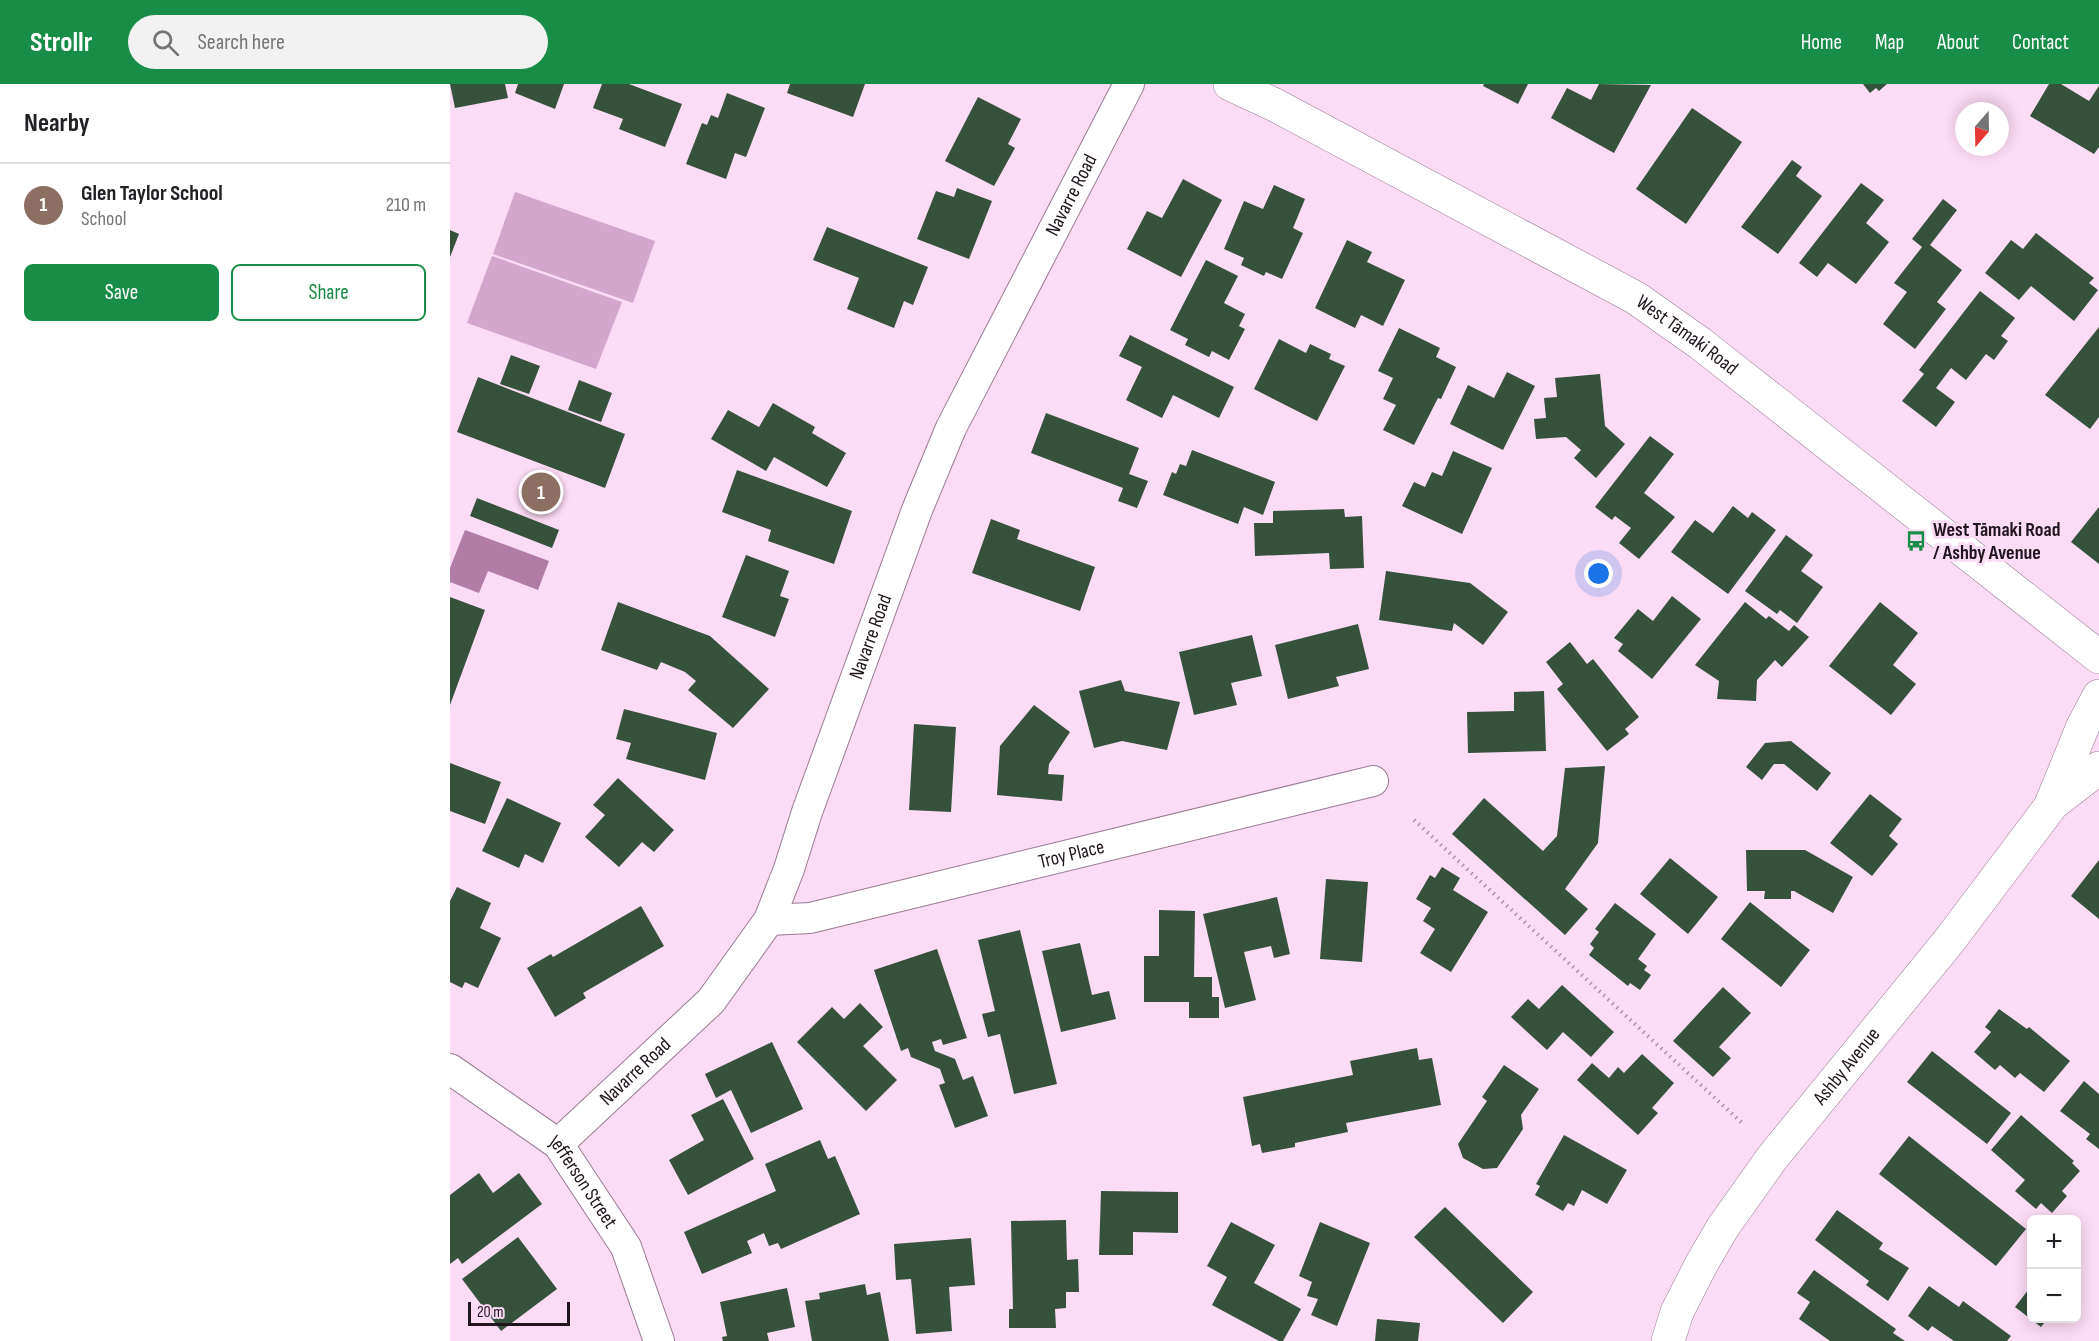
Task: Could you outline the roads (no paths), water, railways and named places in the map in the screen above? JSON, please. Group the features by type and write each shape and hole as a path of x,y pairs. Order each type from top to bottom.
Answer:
{"main road":[{"name":"West Tāmaki Road","path":"1230,84 1275,105 1635,298 1701,344 2099,657"},
{"name":"Ashby Avenue","path":"2050,807 2083,726 2099,696"},
{"name":"Ashby Avenue","path":"1668,1341 1677,1312 1702,1263 1723,1227 1772,1158 1949,941 2050,807 2099,768"}],"street":[{"name":"Navarre Road","path":"558,1144 711,1001 769,920 912,521 951,428 1130,84"},
{"name":"Troy Place","path":"769,920 810,918 1373,781"},
{"name":"Jefferson Street","path":"450,1069 558,1144 626,1247 659,1341"}],"place":[{"name":"Glen Taylor School","path":"541,492"},
{"name":"West Tāmaki Road / Ashby Avenue","path":"1916,541"}]}
